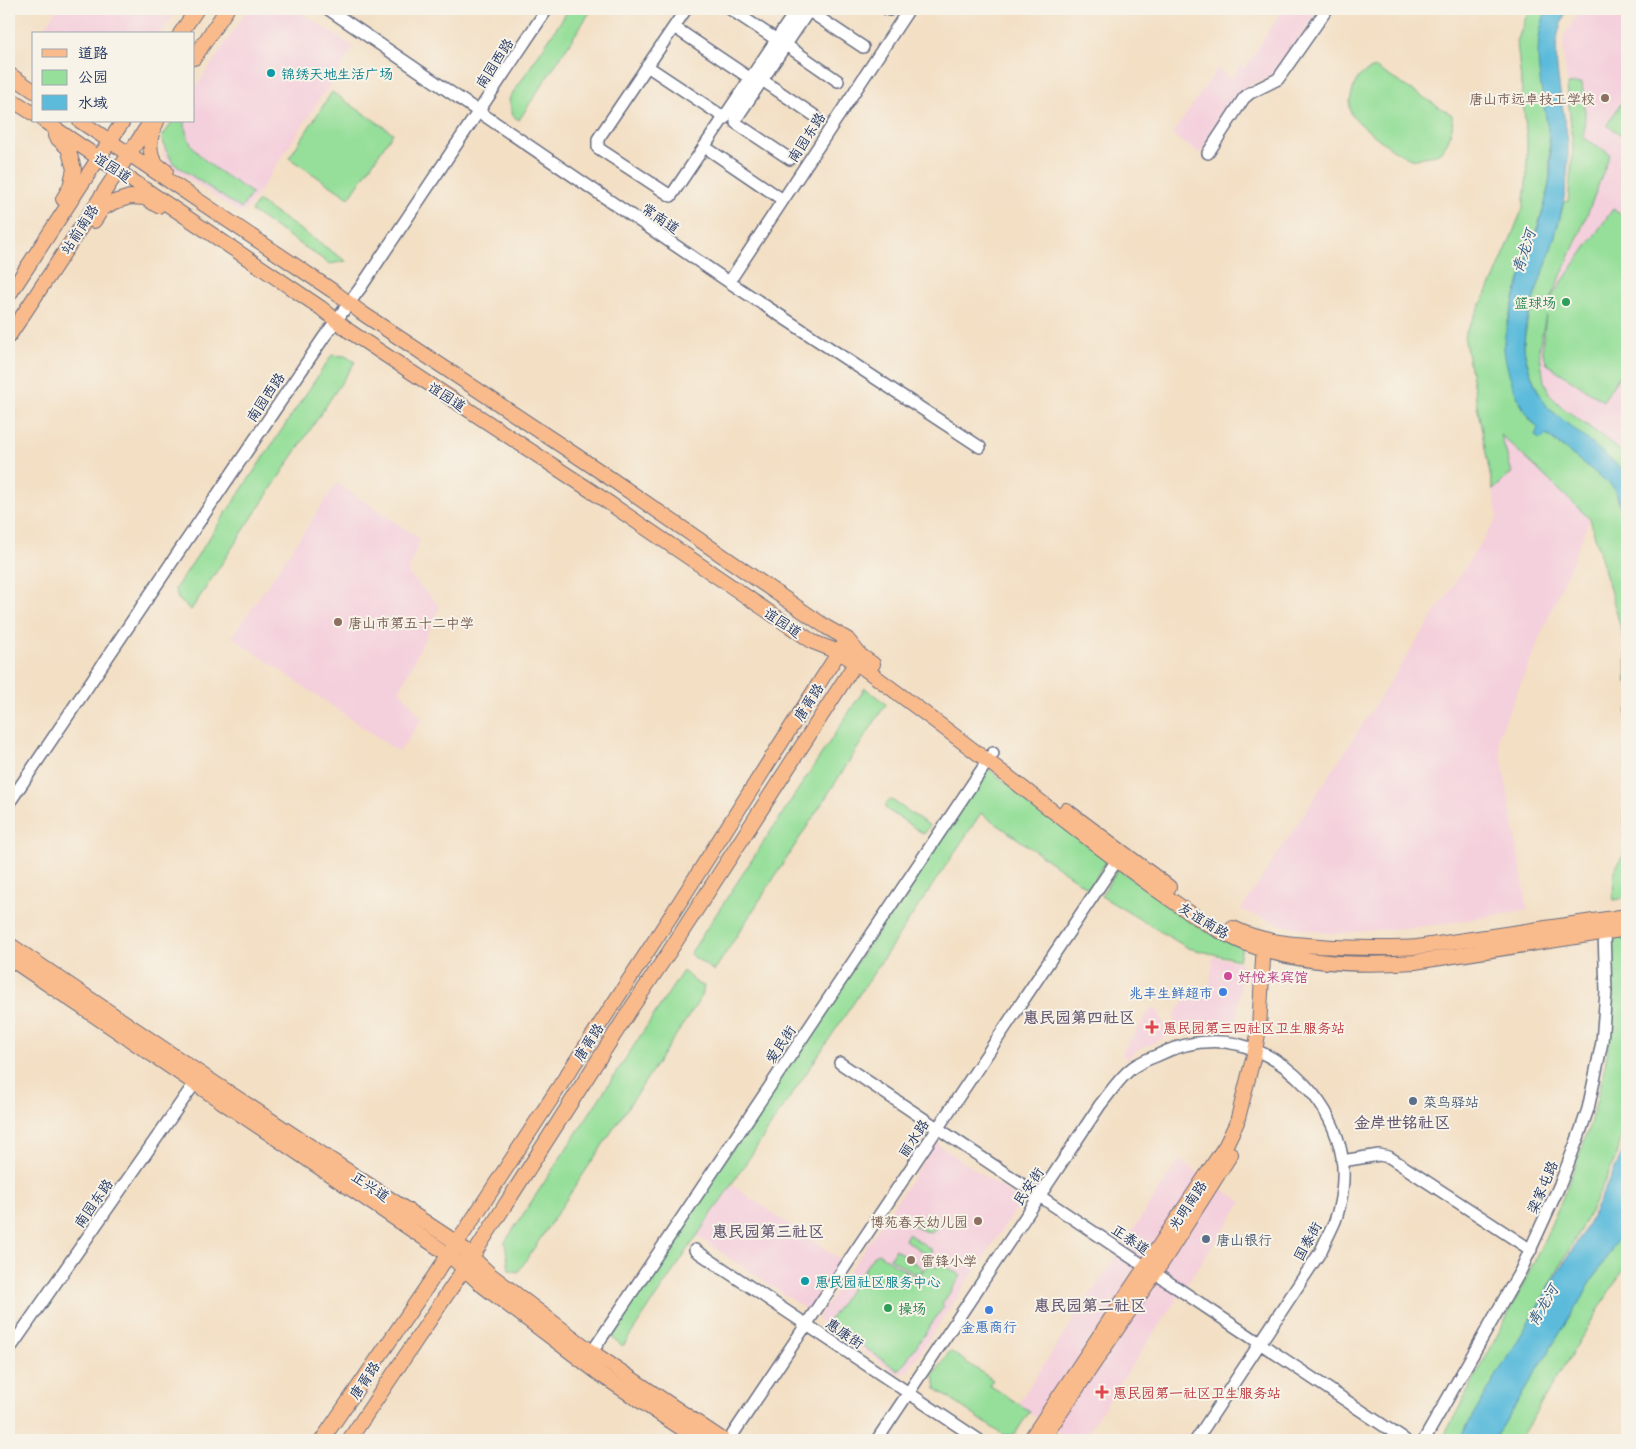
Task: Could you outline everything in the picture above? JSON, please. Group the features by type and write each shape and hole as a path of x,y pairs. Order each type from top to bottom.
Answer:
{"main road":[{"path":"181,32 197,9"},
{"path":"195,57 227,9"},
{"path":"9,74 32,90"},
{"path":"9,98 32,113"},
{"path":"43,122 68,148 74,169 70,187 53,216 49,234"},
{"name":"谊园道","path":"44,122 313,302 350,331 590,490 813,642 858,658"},
{"name":"谊园道","path":"82,122 846,639 858,658"},
{"name":"站前南路","path":"9,295 122,122"},
{"name":"站前南路","path":"9,336 150,122"},
{"path":"157,122 151,135 150,152 155,163 192,192 202,203"},
{"path":"67,248 83,237 102,210 114,202 130,196 145,198 174,215 190,219"},
{"name":"唐胥路","path":"322,1440 453,1249 674,911 846,639"},
{"name":"唐胥路","path":"349,1440 468,1263 858,658"},
{"name":"友谊南路","path":"858,658 1119,857 1213,917 1269,946 1308,960 1395,964 1415,962 1627,921"},
{"name":"正兴道","path":"9,944 198,1079"},
{"name":"光明南路","path":"1042,1440 1226,1145 1237,1122 1259,1052 1259,1028 1269,946"},
{"name":"正兴道","path":"9,958 198,1079 453,1249 468,1263 484,1286 601,1375 699,1440"},
{"name":"正兴道","path":"468,1263 491,1275 592,1352 723,1440"},
{"name":"光明南路","path":"1030,1440 1149,1270"}],"street":[{"name":"常南道","path":"328,9 729,282 980,447"},
{"name":"南园西路","path":"9,804 547,9"},
{"path":"686,9 598,140 598,148 671,196 725,118 756,80 805,9 862,47"},
{"path":"730,9 838,81"},
{"name":"南园东路","path":"729,282 909,9"},
{"path":"1208,153 1244,98 1278,79 1327,9"},
{"path":"674,27 814,116"},
{"path":"647,66 725,118"},
{"path":"756,80 736,123 790,159"},
{"path":"706,147 783,200"},
{"name":"爱民街","path":"592,1352 627,1290 990,757"},
{"name":"丽水路","path":"729,1440 1119,857"},
{"name":"梁家屯路","path":"1424,1440 1531,1250 1561,1182 1588,1109 1602,1042 1606,992 1603,926"},
{"name":"民安街","path":"877,1440 1100,1105 1116,1084 1132,1068 1179,1046 1198,1042 1217,1042 1236,1044 1259,1052"},
{"name":"国泰街","path":"1196,1440 1320,1252 1335,1221 1342,1183 1342,1161 1335,1132 1326,1112 1312,1093 1295,1076 1259,1052"},
{"name":"正泰道","path":"840,1062 1405,1440"},
{"name":"南园东路","path":"9,1350 198,1079"},
{"path":"1342,1161 1379,1155 1389,1158 1531,1250"},
{"name":"惠康街","path":"695,1250 979,1440"}],"shaded area":[{"path":"57,9 178,9 162,32 41,32"},
{"name":"锦绣天地生活广场","path":"248,9 295,9 354,47 249,207 241,214 169,166 163,155 162,137 172,122 195,122 195,88"},
{"path":"1283,9 1320,9 1275,74 1247,86 1200,154 1172,135 1217,69 1231,78 1240,65 1245,68"},
{"path":"1581,9 1627,9 1627,457 1554,399 1544,381 1539,349 1548,304 1583,227 1610,155 1584,138 1585,112 1582,83 1567,84 1563,50 1564,35"},
{"path":"1501,434 1590,519 1498,737 1528,910 1435,925 1333,934 1282,925 1241,910 1498,517 1493,490 1512,473"},
{"name":"唐山市第五十二中学","path":"337,483 420,539 408,573 440,607 400,690 422,719 399,752 232,637"},
{"path":"1213,956 1242,963 1237,1018 1234,1026 1225,1030 1179,1032 1173,1017 1194,985 1204,992 1210,984"},
{"name":"惠民园第三四社区卫生服务站","path":"1152,1007 1159,1012 1169,1036 1135,1051 1128,1059 1121,1054"},
{"name":"雷锋小学","path":"936,1143 1015,1197 1017,1208 907,1372 898,1374 817,1319"},
{"path":"1179,1160 1242,1202 1082,1440 1069,1440 1018,1404"},
{"path":"732,1185 843,1261 810,1312 697,1236"}],"green space":[{"path":"569,9 592,9 519,120 513,116 509,99"},
{"path":"1529,9 1547,9 1540,32 1539,67 1549,132 1550,175 1547,198 1507,325 1514,388 1530,420 1546,435 1611,484 1616,491 1627,539 1627,683 1626,646 1590,519 1501,435 1512,473 1493,490 1464,336 1493,281 1523,208 1527,175 1527,139 1517,42"},
{"path":"1376,68 1452,115 1451,134 1447,143 1439,152 1416,159 1406,157 1379,139 1351,113 1351,98 1356,81 1361,75"},
{"path":"1582,83 1585,112 1584,138 1610,154 1582,227 1550,299 1613,209 1627,219 1627,364 1603,401 1547,364 1542,350 1546,315 1539,349 1544,381 1549,392 1563,408 1627,457 1627,473 1547,407 1539,394 1524,349 1531,308 1564,201 1568,202 1573,148 1567,84"},
{"path":"332,92 393,133 349,198 289,158"},
{"path":"1627,94 1627,130 1623,136 1607,125"},
{"path":"172,122 185,122 186,133 191,144 199,154 220,172 252,193 241,209 173,163 165,148 162,137"},
{"path":"258,201 346,261 330,264 251,211"},
{"path":"332,355 345,356 355,362 191,610 178,599 175,589"},
{"path":"865,688 886,704 714,971 690,954"},
{"path":"1627,709 1627,898 1613,900 1614,871 1624,854"},
{"path":"987,768 1107,860 1089,889 981,813 623,1346 610,1336 617,1321"},
{"path":"890,800 930,826 924,834 886,809 885,805"},
{"path":"1118,869 1203,930 1242,947 1239,960 1188,948 1101,896"},
{"path":"1627,936 1627,1113 1617,1155 1591,1210 1465,1440 1442,1440 1533,1264 1575,1166 1594,1109 1608,1049 1611,1008 1609,939"},
{"path":"683,971 698,984 704,986 702,996 518,1272 509,1270 505,1242"},
{"path":"916,1214 936,1228 932,1232 924,1231 910,1223"},
{"path":"1627,1220 1627,1263 1519,1440 1494,1440 1622,1232"},
{"path":"908,1234 931,1249 932,1258 905,1240"},
{"path":"895,1249 923,1269 921,1273 913,1273 890,1258"},
{"name":"操场","path":"878,1253 913,1276 921,1273 929,1263 937,1268 941,1263 961,1276 942,1304 944,1306 899,1371 828,1322 874,1255"},
{"path":"950,1351 993,1380 989,1385 1030,1411 1014,1435 1003,1435 936,1389 934,1375"}],"water":[{"path":"1547,9 1567,9 1559,30 1556,57 1567,134 1567,179 1558,225 1528,316 1524,350 1539,394 1547,407 1627,473 1627,539 1620,503 1611,485 1547,435 1540,439 1535,436 1538,428 1531,421 1515,392 1504,349 1504,341 1514,299 1543,212 1550,177 1551,156 1539,71 1538,50 1540,29"},
{"name":"青龙河","path":"1627,1136 1627,1220 1622,1232 1494,1440 1459,1440 1589,1222 1621,1156"}],"place":[{"name":"锦绣天地生活广场","path":"271,73"},
{"name":"唐山市远卓技工学校","path":"1605,98"},
{"name":"篮球场","path":"1566,302"},
{"name":"唐山市第五十二中学","path":"338,622"},
{"name":"好悦来宾馆","path":"1228,976"},
{"name":"兆丰生鲜超市","path":"1223,992"},
{"name":"惠民园第三四社区卫生服务站","path":"1152,1027"},
{"name":"菜鸟驿站","path":"1413,1101"},
{"name":"博苑春天幼儿园","path":"978,1221"},
{"name":"唐山银行","path":"1206,1239"},
{"name":"雷锋小学","path":"911,1260"},
{"name":"惠民园社区服务中心","path":"805,1281"},
{"name":"操场","path":"888,1308"},
{"name":"金惠商行","path":"989,1310"},
{"name":"惠民园第一社区卫生服务站","path":"1102,1392"}],"district":[{"name":"惠民园第四社区","path":"1079,1016"},
{"name":"金岸世铭社区","path":"1402,1121"},
{"name":"惠民园第三社区","path":"768,1230"},
{"name":"惠民园第二社区","path":"1090,1304"}]}
